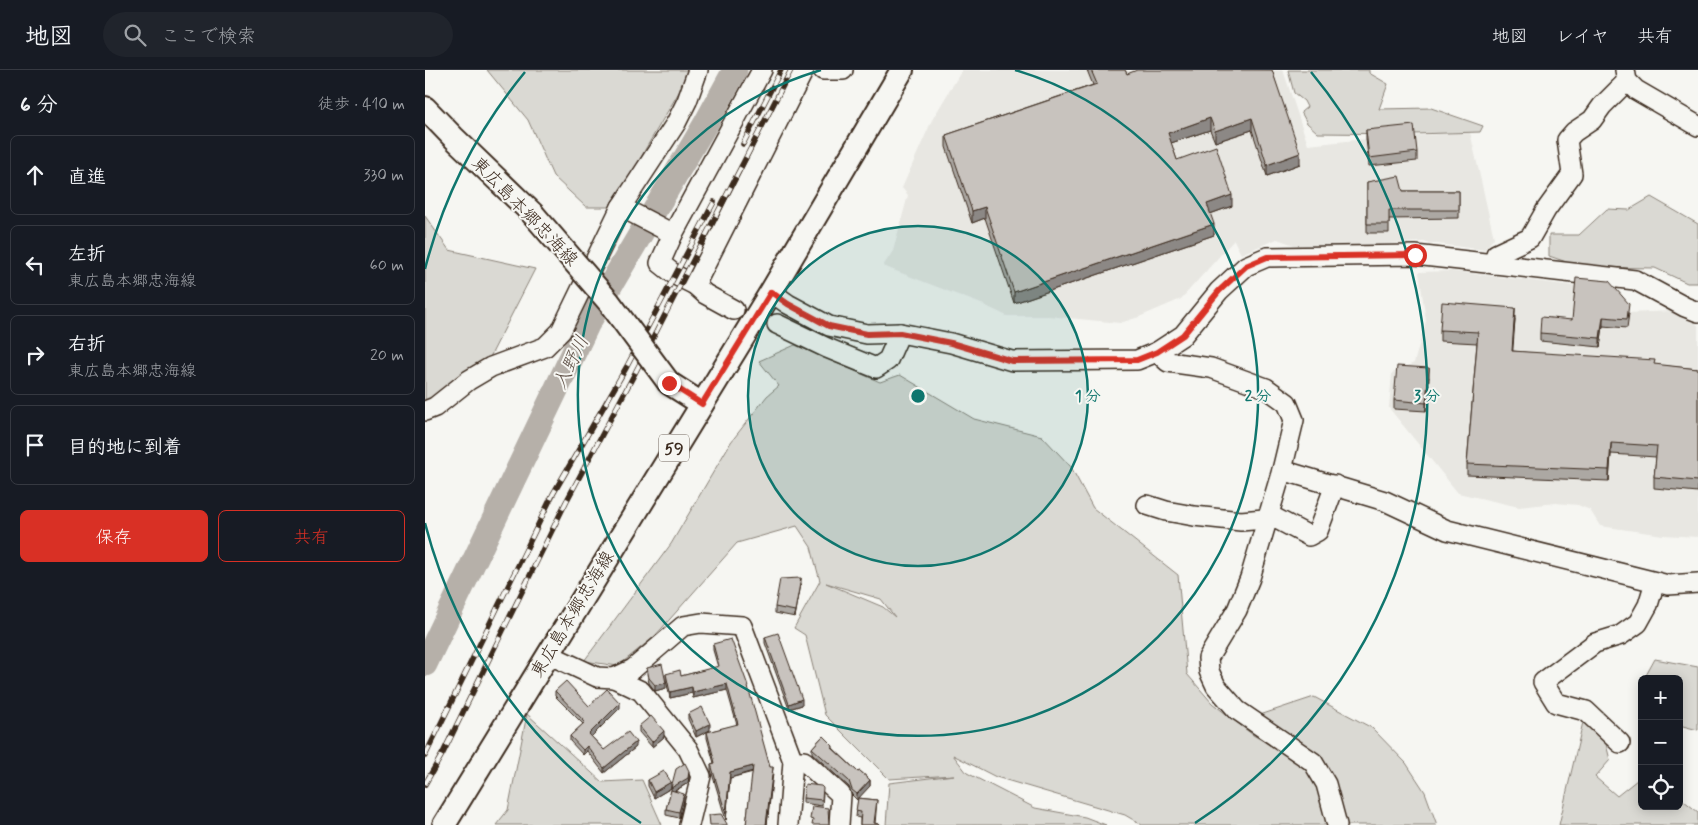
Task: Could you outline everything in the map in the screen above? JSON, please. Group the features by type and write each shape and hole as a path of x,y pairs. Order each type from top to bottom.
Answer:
{"main road":[{"name":"東広島本郷忠海線","path":"444,825 771,292 902,70"},
{"name":"東広島本郷忠海線","path":"425,108 533,214 609,302 669,383 702,404"}],"street":[{"path":"425,411 435,407 469,380 491,367 545,347 561,331 625,209 676,123 687,101 697,70"},
{"path":"734,310 705,294 695,285 682,279 660,263 668,232 762,70"},
{"path":"695,285 804,70"},
{"path":"823,70 843,70"},
{"path":"1494,264 1497,254 1530,238 1546,210 1571,174 1567,140 1574,132 1592,120 1626,76 1635,90 1698,126"},
{"path":"625,209 668,232"},
{"path":"771,292 788,304 829,326 867,334 900,333 951,343 1012,361 1137,360 1157,352 1183,335 1219,291 1246,266 1267,257 1415,255 1635,280 1698,312"},
{"path":"777,324 827,348 876,368 888,360 900,333"},
{"path":"1157,352 1168,362 1211,368 1267,388 1287,403 1294,420 1282,470 1249,578 1237,610 1208,658 1209,671 1216,686 1237,710 1313,762 1326,784 1337,825"},
{"path":"1282,470 1385,500 1447,530 1668,585 1698,583"},
{"path":"1147,505 1203,517 1241,521 1275,518 1309,536 1318,531 1335,485"},
{"path":"1620,743 1586,711 1556,703 1543,682 1595,643 1621,634 1638,623 1648,605 1655,582"},
{"path":"614,678 633,669 683,626 701,623 742,626 793,761 788,825"},
{"path":"548,654 597,677 614,678 641,691 688,749 701,776 689,825"},
{"path":"793,761 804,761 841,795 839,825"}],"shaded area":[{"path":"487,70 692,70 646,148 615,207 586,207 553,176 528,120"},
{"path":"962,70 1283,70 1308,145 1470,132 1494,238 1484,250 1423,242 1306,249 1277,239 1241,254 1234,240 1181,299 1139,317 1120,323 1048,316 1007,316 984,305 883,266 893,251 908,195 902,188 932,120"},
{"path":"1288,70 1369,70 1369,73 1388,84 1379,109 1431,108 1483,126 1480,132 1414,134 1318,133 1307,123 1301,112 1307,107 1304,101 1294,93"},
{"path":"1651,197 1698,224 1698,283 1687,283 1655,268 1581,267 1549,256 1549,235 1579,235 1607,209 1629,210"},
{"path":"425,216 449,250 535,269 488,361 435,400 425,401"},
{"path":"1451,271 1609,290 1629,313 1672,311 1698,325 1698,537 1663,535 1600,526 1590,510 1578,505 1556,503 1519,507 1458,493 1389,408 1392,373 1414,363 1426,321 1419,272"},
{"path":"795,345 880,382 900,375 974,419 1042,436 1071,467 1093,508 1178,575 1187,674 1212,703 1253,735 1309,767 1323,784 1331,825 1142,825 1125,815 996,777 953,755 967,773 1035,808 1085,817 1106,825 886,825 889,783 954,775 889,779 825,715 805,635 794,628 820,581 811,547 797,526 737,543 655,636 618,666 584,661 671,544 731,442 767,396 779,386 759,361","holes":["826,583 881,599 895,617 883,607"]},
{"path":"1655,659 1698,667 1698,730 1683,726 1683,675 1646,675"},
{"path":"1314,697 1372,728 1406,763 1425,792 1437,825 1342,825 1331,781 1254,717"},
{"path":"527,714 602,782 642,780 662,825 496,825 508,810"},
{"path":"1583,722 1604,736 1610,760 1595,777 1617,796 1638,779 1638,810 1683,810 1683,800 1698,812 1698,825 1559,825"}],"building":[{"path":"1091,70 1125,70 1127,74 1137,70 1272,70 1300,153 1267,165 1252,118 1215,131 1210,118 1168,133 1177,160 1216,146 1232,195 1207,204 1214,224 1014,292 985,207 972,211 946,135 1097,84"},
{"path":"1414,125 1417,152 1369,158 1366,130"},
{"path":"1399,176 1403,191 1459,191 1459,210 1389,210 1389,224 1367,224 1367,182"},
{"path":"1576,278 1609,281 1629,304 1627,319 1603,317 1600,338 1540,333 1541,317 1572,320"},
{"path":"1442,302 1515,308 1512,351 1655,360 1654,364 1698,369 1698,481 1654,477 1657,446 1611,443 1609,470 1467,464 1478,332 1440,330"},
{"path":"1397,366 1429,368 1426,403 1394,400"},
{"path":"801,578 795,611 775,607 780,579"},
{"path":"778,633 802,699 789,704 765,637"},
{"path":"731,639 747,683 770,767 773,767 766,825 746,825 753,766 730,772 726,814 711,764 715,763 707,732 738,724 727,684 693,692 692,687 670,692 666,674 680,670 681,676 719,666 713,644"},
{"path":"662,664 666,683 655,685 649,678 647,668"},
{"path":"566,681 589,706 607,689 620,703 589,734 604,750 628,732 636,742 604,768 587,746 583,750 570,736 585,722 555,691"},
{"path":"702,707 710,724 696,731 688,714"},
{"path":"651,716 664,731 652,742 639,726"},
{"path":"823,736 833,746 831,747 858,772 860,771 870,780 857,794 852,790 849,781 812,748"},
{"path":"685,763 689,771 688,778 671,788 676,769"},
{"path":"664,771 671,782 654,792 648,780"},
{"path":"805,784 821,786 823,788 822,800 803,798"},
{"path":"671,790 684,794 679,812 666,809"},
{"path":"858,798 877,800 874,823 879,825 860,825 861,812 856,811"},
{"path":"812,806 828,808 829,825 812,825 813,820 810,819"},
{"path":"721,814 727,825 710,825 709,815"}],"waterway":[{"name":"入野川","path":"425,664 587,325 706,123 735,70"}],"railway":[{"path":"743,144 781,70"},
{"path":"425,784 443,753 566,502 635,373 791,70"},
{"path":"425,756 553,494 626,368 714,202"}],"route":[{"path":"669,383 702,404 771,292 788,304 829,326 867,334 900,333 951,343 1012,361 1137,360 1157,352 1183,335 1219,291 1246,266 1267,257 1415,255"}]}
